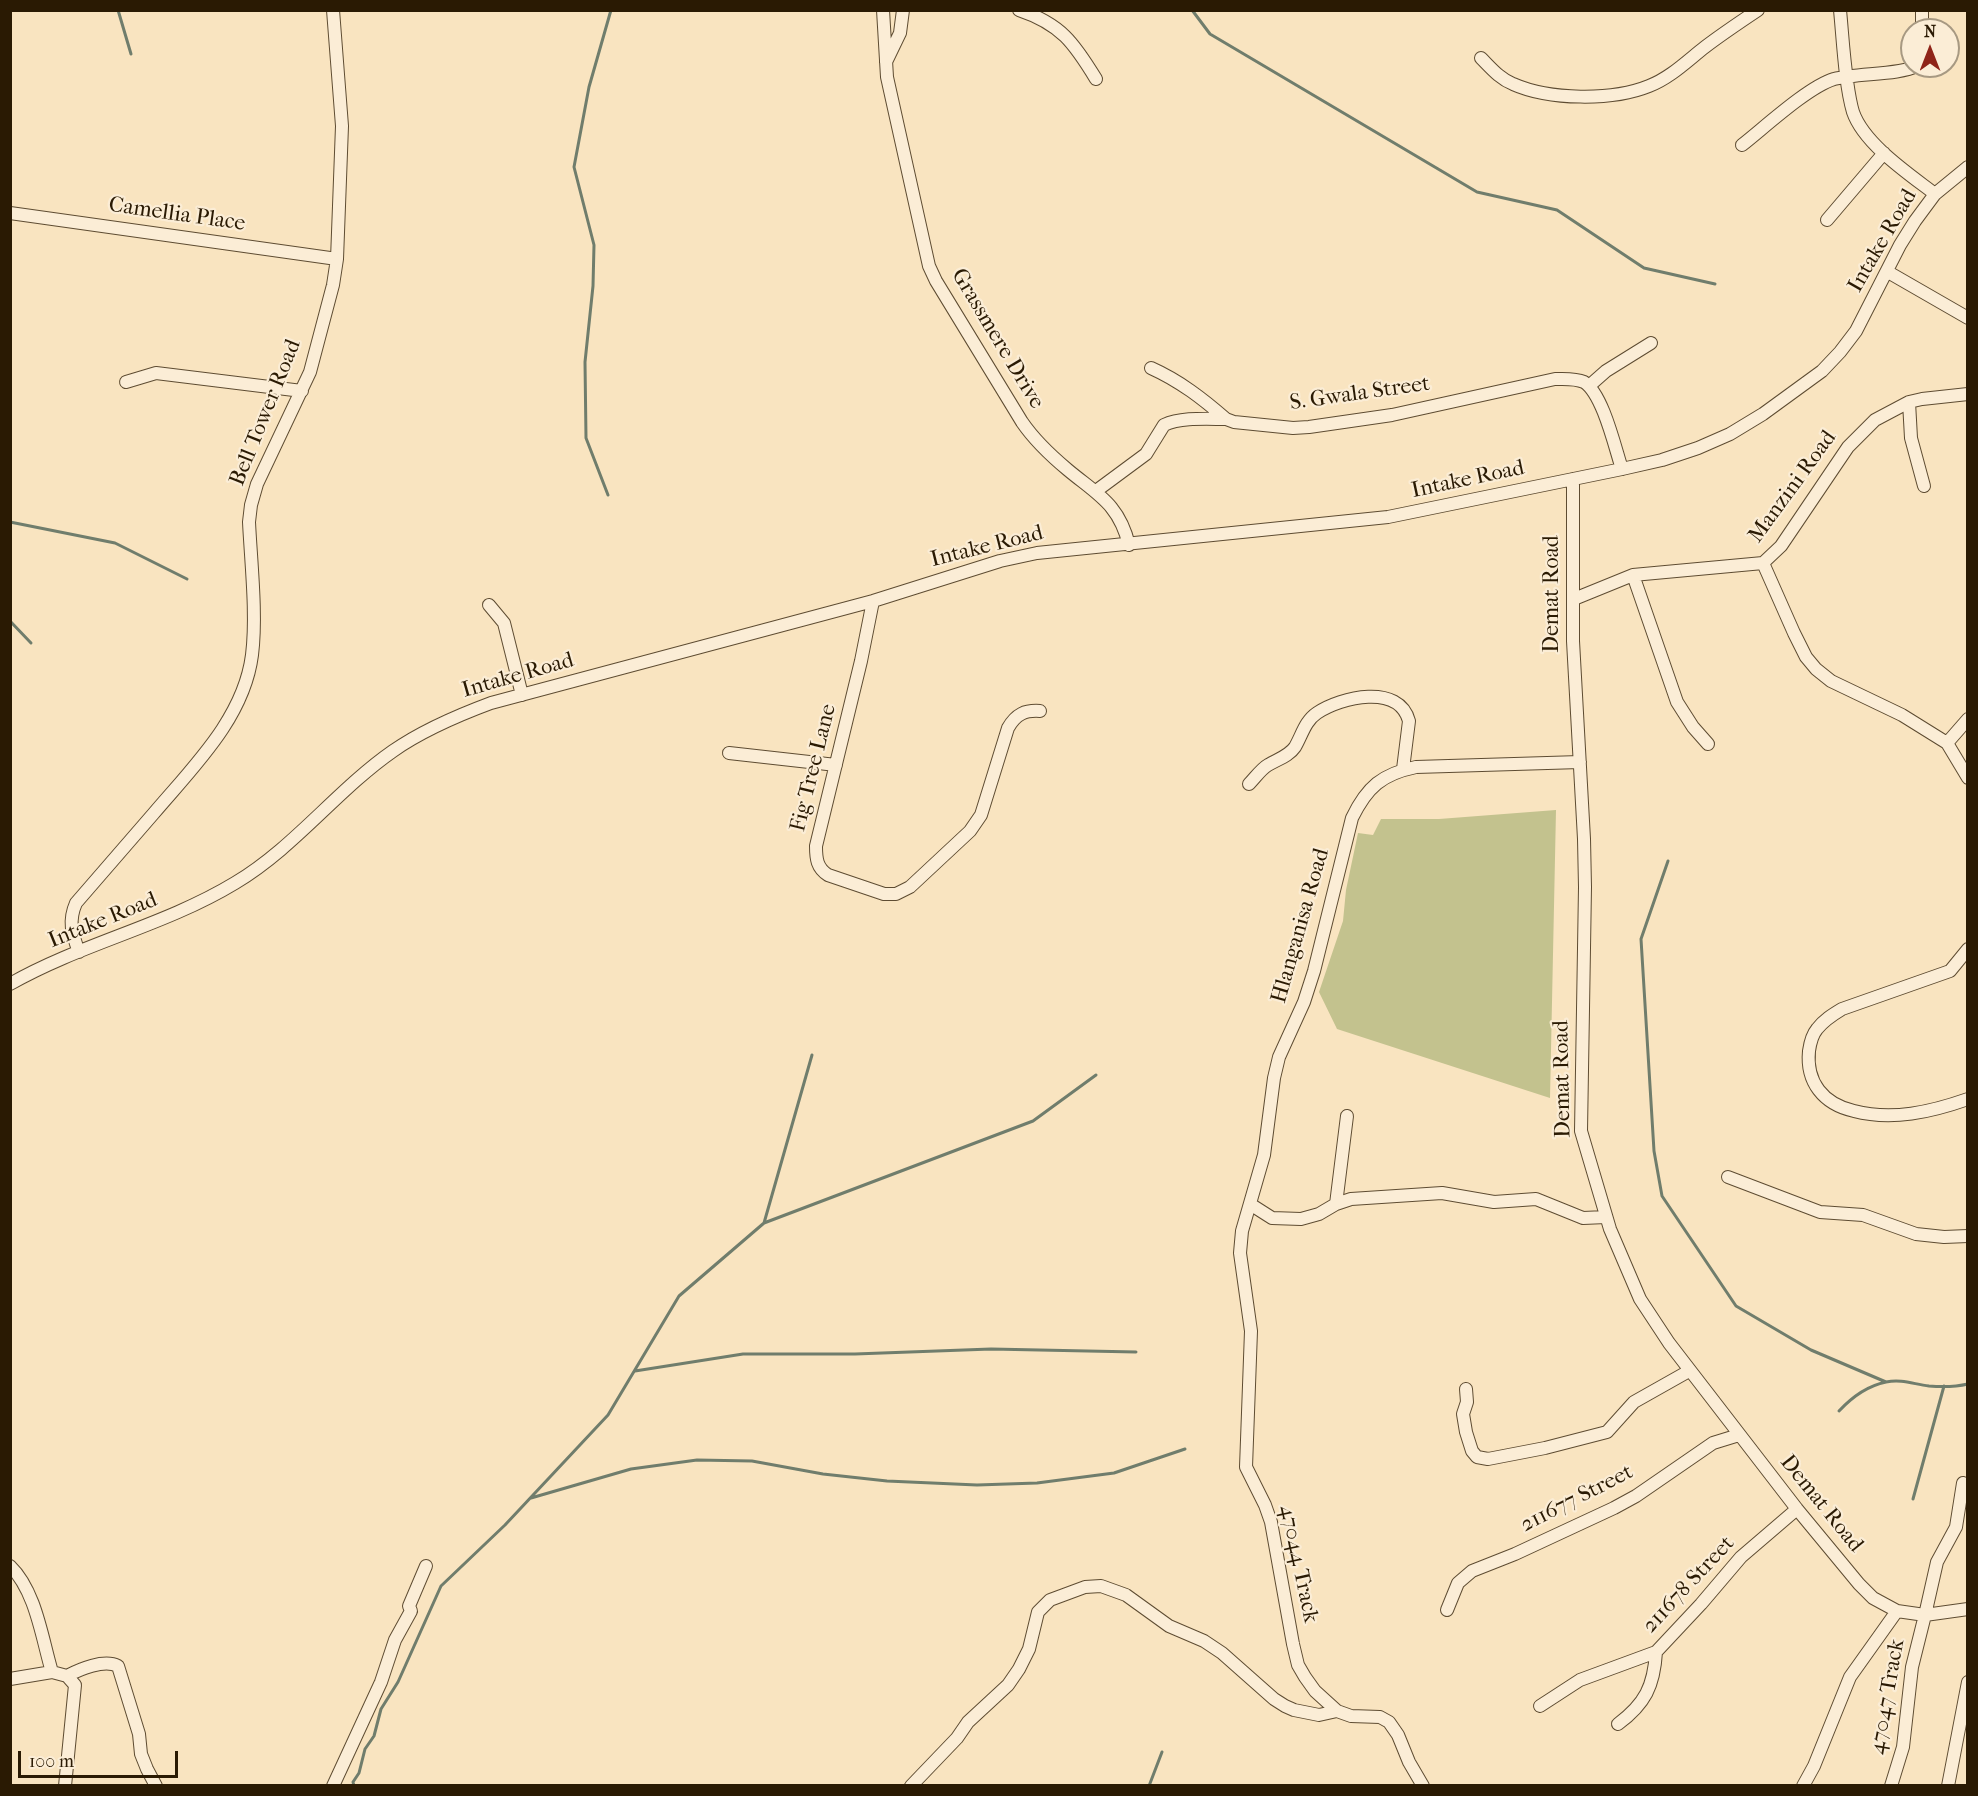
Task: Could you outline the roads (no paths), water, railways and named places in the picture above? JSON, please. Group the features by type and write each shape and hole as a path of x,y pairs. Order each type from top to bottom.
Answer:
{"street":[{"name":"Bell Tower Road","path":"79,952 70,925 71,914 76,903 203,757 240,696 247,678 252,656 253,630 249,522 251,505 257,484 310,372 333,285 337,259 342,126 333,10"},
{"name":"Grassmere Drive","path":"883,10 891,100 927,255 936,281 1036,442 1096,491 1120,518 1129,544"},
{"path":"886,63 900,33 903,10"},
{"path":"1019,10 1063,33 1075,45 1096,79"},
{"path":"1481,58 1496,74 1512,84 1543,93 1563,96 1604,95 1632,91 1649,86 1673,73 1736,24 1758,10"},
{"path":"1840,10 1853,112 1860,126 1884,153 1935,194"},
{"path":"1742,145 1823,83 1848,76 1900,70"},
{"path":"1827,220 1884,153"},
{"name":"Intake Road","path":"10,984 79,952 176,914 236,882 291,841 391,752 444,721 491,703 873,601 1000,561 1037,553 1388,517 1622,470 1698,448 1730,434 1796,392 1822,371 1856,331 1900,245 1935,194 1968,167"},
{"name":"Camellia Place","path":"10,213 337,259"},
{"path":"1888,272 1968,318"},
{"path":"1622,470 1601,408 1589,386 1606,371 1651,343"},
{"name":"S. Gwala Street","path":"1151,368 1186,387 1226,419 1269,426 1309,427 1392,415 1555,379 1576,380 1589,386"},
{"path":"126,382 156,373 302,391"},
{"name":"Manzini Road","path":"1574,598 1633,575 1763,563 1781,546 1848,447 1875,420 1909,402 1968,394"},
{"path":"1909,402 1911,438 1924,486"},
{"path":"1096,491 1146,454 1164,425 1208,418 1226,419"},
{"name":"Demat Road","path":"1573,479 1575,686 1585,878 1581,1131 1606,1216 1640,1299 1689,1371 1797,1509 1873,1598 1897,1611 1925,1615 1968,1609"},
{"path":"1763,563 1794,633 1806,657 1816,669 1831,681 1902,716 1947,743 1968,778"},
{"path":"1633,575 1677,702 1693,727 1708,744"},
{"name":"Fig Tree Lane","path":"873,601 816,846 818,864 821,870 828,875 884,894 896,894 910,887 970,831 981,815 1008,728 1014,718 1022,713 1040,711"},
{"path":"489,605 504,623 522,694"},
{"path":"1249,784 1268,765 1294,748 1307,723 1319,712 1337,703 1362,698 1391,699 1407,714 1409,721 1403,769"},
{"path":"1947,743 1968,719"},
{"path":"729,753 836,765"},
{"name":"Hlanganisa Road","path":"1244,1289 1240,1253 1242,1232 1264,1155 1274,1078 1279,1057 1304,1002 1314,971 1352,818 1360,801 1370,789 1390,774 1403,769 1456,765 1580,762"},
{"path":"1968,949 1950,971 1842,1009 1827,1018 1815,1031 1807,1066 1810,1077 1819,1090 1833,1102 1851,1111 1876,1116 1904,1115 1941,1109 1968,1099"},
{"path":"1336,1204 1347,1116"},
{"path":"1728,1177 1820,1212 1863,1215 1916,1234 1944,1237 1968,1236"},
{"path":"1250,1204 1272,1218 1284,1220 1319,1214 1336,1204 1351,1199 1442,1193 1457,1194 1484,1201 1536,1199 1583,1218 1606,1216"},
{"name":"47044 Track","path":"1244,1289 1251,1331 1246,1467 1265,1505 1270,1522 1298,1665 1315,1691 1337,1711"},
{"path":"1466,1389 1467,1402 1463,1414 1466,1432 1472,1451 1477,1457 1488,1459 1545,1448 1607,1432 1634,1402 1689,1371"},
{"name":"211677 Street","path":"1447,1610 1458,1583 1472,1571 1614,1508 1636,1496 1713,1443 1739,1435"},
{"name":"47047 Track","path":"1891,1785 1904,1747 1912,1667 1937,1562 1956,1527 1963,1483"},
{"name":"211678 Street","path":"1539,1706 1580,1680 1656,1652 1741,1557 1797,1509"},
{"path":"10,1566 17,1572 33,1601 52,1672"},
{"path":"333,1785 381,1682 395,1640 411,1611 409,1606 426,1566"},
{"path":"911,1785 957,1738 969,1722 1008,1685 1019,1670 1029,1649 1038,1612 1050,1600 1085,1587 1101,1586 1126,1595 1169,1626 1204,1641 1222,1653 1285,1706 1319,1715 1337,1711 1351,1716 1380,1717 1389,1722 1398,1735 1422,1785"},
{"path":"1803,1785 1815,1766 1850,1677 1897,1611"},
{"path":"1618,1724 1631,1714 1649,1692 1656,1652"},
{"path":"67,1676 79,1670 107,1664 118,1666 139,1734 141,1754 156,1785"},
{"path":"10,1679 52,1672 67,1676 75,1685 65,1785"},
{"path":"1948,1785 1968,1682"}],"waterway":[{"path":"118,10 131,54"},
{"path":"608,495 586,438 585,362 593,286 594,245 574,167 589,87 611,10"},
{"path":"1192,10 1210,34 1477,192 1557,210 1644,268 1715,284"},
{"path":"10,522 115,543 187,579"},
{"path":"10,621 31,643"},
{"path":"1668,861 1641,939 1654,1151 1662,1196 1736,1306 1811,1350 1886,1382 1902,1381 1938,1387 1968,1384"},
{"path":"764,1223 812,1055"},
{"path":"354,1786 353,1782 359,1773 365,1749 374,1736 381,1709 398,1682 441,1586 505,1525 608,1415 679,1296 764,1223 1033,1121 1096,1075"},
{"path":"635,1371 743,1354 855,1354 991,1349 1136,1352"},
{"path":"1839,1411 1860,1393 1886,1382"},
{"path":"1913,1499 1944,1386"},
{"path":"531,1498 631,1469 697,1460 752,1461 823,1474 887,1481 977,1485 1037,1483 1114,1473 1185,1449"},
{"path":"1149,1786 1162,1752"}]}
